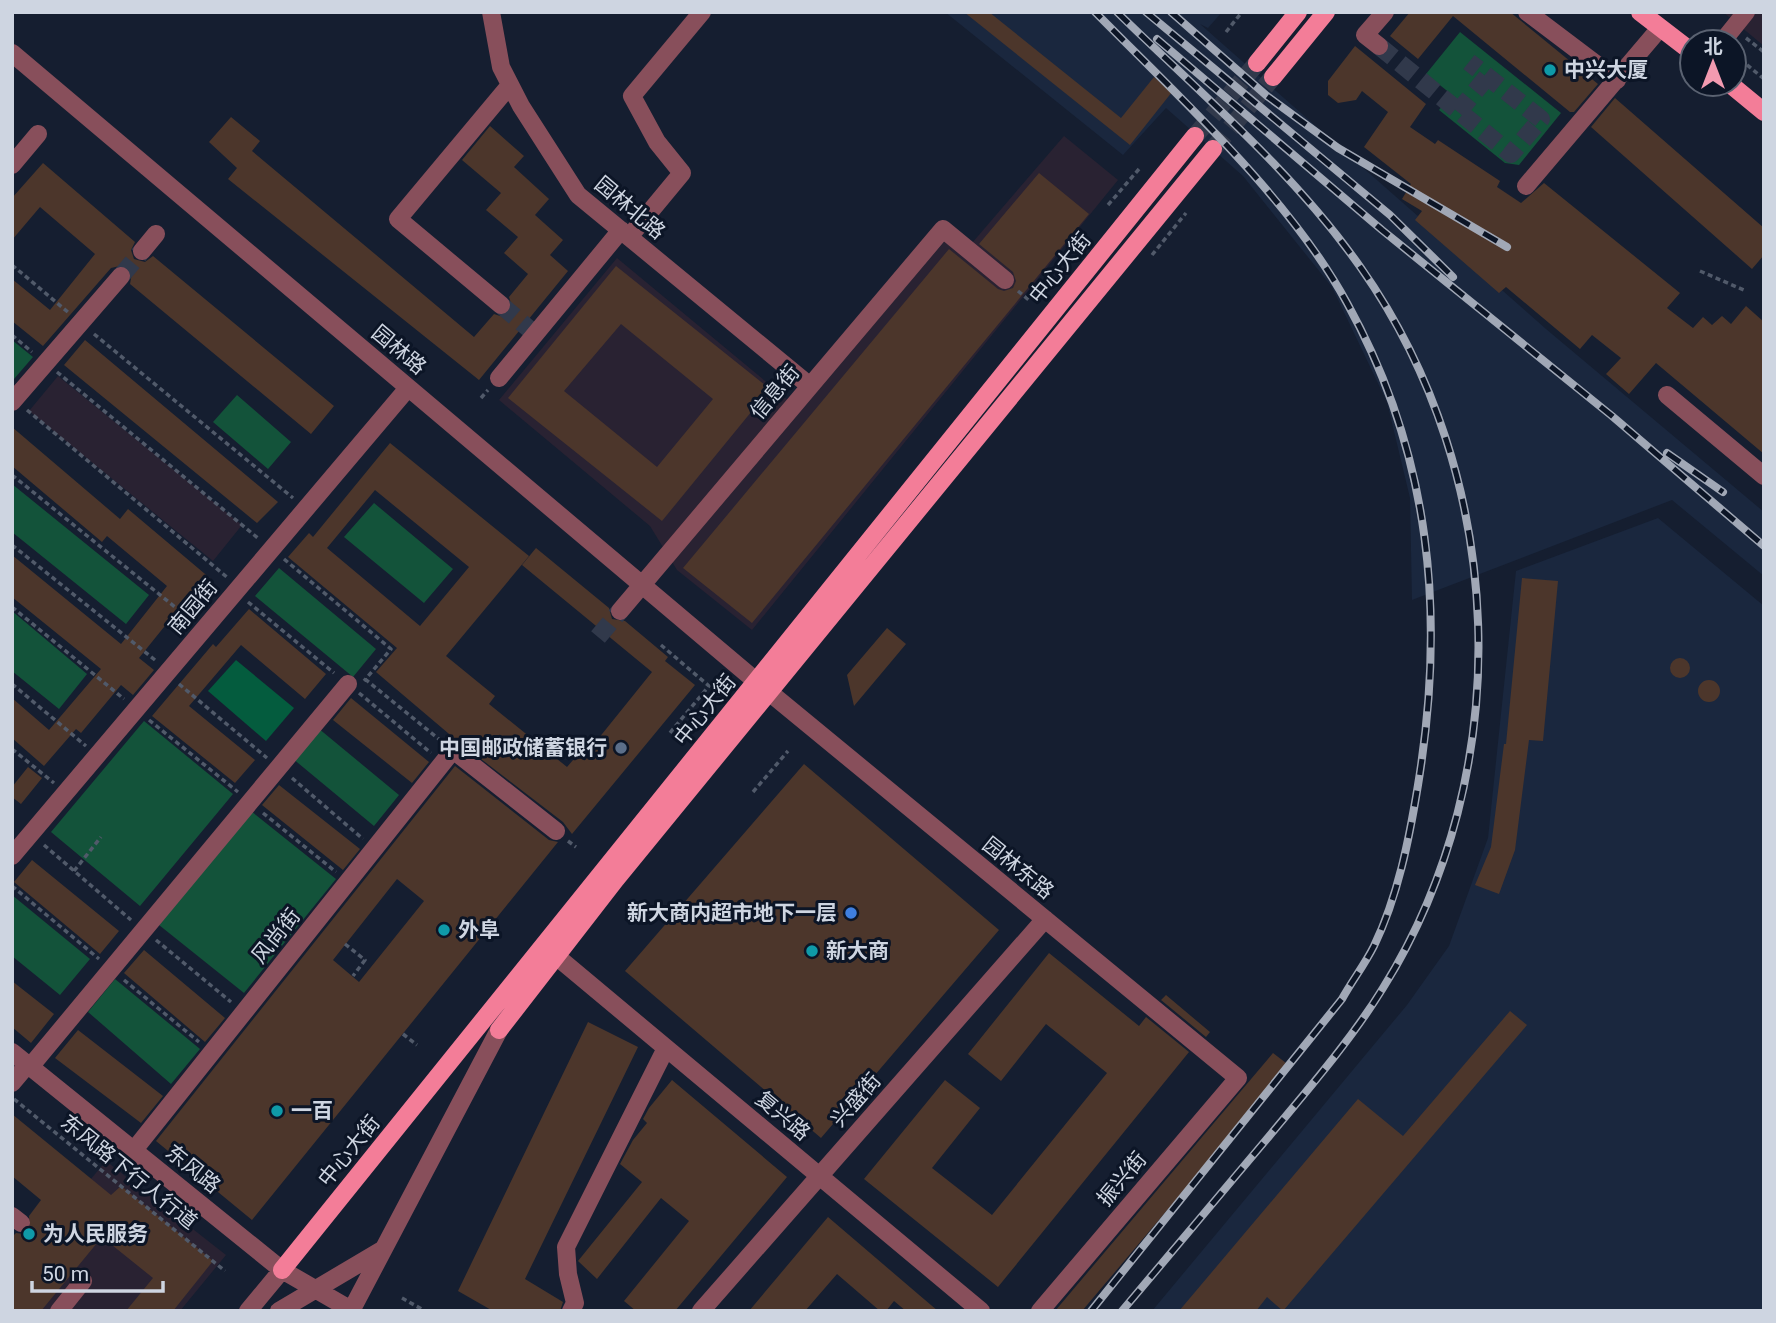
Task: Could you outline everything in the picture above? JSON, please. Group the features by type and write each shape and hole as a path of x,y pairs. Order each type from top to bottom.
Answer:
{"main road":[{"path":"1257,63 1298,12"},
{"path":"1273,77 1326,12"},
{"path":"1640,12 1678,42"},
{"path":"1747,98 1764,112"},
{"name":"中心大街","path":"499,1030 763,687 1195,136"},
{"name":"中心大街","path":"282,1270 763,687 1213,149"}],"street":[{"name":"园林北路","path":"491,12 501,67 578,195 810,386"},
{"path":"499,378 682,173 657,142 632,96 702,12"},
{"path":"1379,46 1365,35 1385,12"},
{"path":"1527,12 1616,80"},
{"path":"1734,28 1746,12"},
{"path":"1527,186 1660,28"},
{"name":"园林路","path":"12,52 763,687"},
{"path":"501,305 398,219 510,85"},
{"path":"12,165 38,134"},
{"name":"信息街","path":"620,611 943,229 1005,280"},
{"path":"142,251 156,234"},
{"path":"13,400 121,276"},
{"name":"南园街","path":"12,856 408,388"},
{"path":"1667,395 1764,476"},
{"path":"12,1083 250,802 356,685"},
{"name":"园林东路","path":"763,687 1238,1078"},
{"path":"448,756 556,831"},
{"name":"风尚街","path":"134,1150 448,756"},
{"name":"兴盛街","path":"701,1311 1045,919"},
{"name":"复兴路","path":"556,956 981,1311"},
{"path":"352,1311 499,1030"},
{"path":"571,1311 575,1303 568,1274 566,1247 666,1048"},
{"name":"东风路","path":"12,1052 282,1270 352,1311"},
{"name":"振兴街","path":"1040,1311 1238,1078"},
{"path":"279,1311 383,1250"},
{"path":"269,1311 282,1270"},
{"name":"中心大街","path":"248,1311 282,1270"},
{"path":"59,1311 83,1281"}],"path":[{"path":"1226,32 1242,12"},
{"path":"1748,39 1764,52"},
{"path":"1748,66 1764,79"},
{"path":"1108,205 1139,169"},
{"path":"1152,255 1186,213"},
{"path":"12,265 306,509"},
{"path":"1700,271 1715,276 1733,288 1746,291"},
{"path":"12,335 391,649 356,685"},
{"path":"13,400 238,590 448,756"},
{"path":"12,475 204,630"},
{"path":"12,545 169,671"},
{"path":"12,607 348,882"},
{"path":"661,645 709,686 669,734"},
{"path":"12,684 97,755"},
{"path":"356,685 448,756"},
{"path":"12,749 66,792"},
{"path":"753,792 788,751"},
{"path":"31,834 244,1012"},
{"path":"74,871 101,837"},
{"path":"345,944 365,960 353,976"},
{"path":"403,1034 417,1045"},
{"name":"东风路下行人行道","path":"12,1097 225,1271"},
{"path":"402,1298 425,1311"}],"shaded area":[{"path":"945,12 1222,12 1208,28 1200,24 1546,329 1764,512 1764,576 1672,500 1412,600 1410,498 1387,402 1332,287 1243,176 1166,108 1123,155"},
{"path":"1723,12 1764,12 1764,46 1748,33 1748,28 1742,28"},
{"path":"1064,136 1118,180 752,630 677,570 650,526 499,400 617,258 800,410 949,236 966,250"},
{"path":"58,376 242,525 213,561 29,411"},
{"path":"1658,518 1764,606 1764,1311 1152,1311 1407,1005 1449,946 1488,838 1516,571"},
{"path":"106,1161 226,1255 180,1311 12,1311 12,1273"}],"green space":[{"path":"1460,32 1561,113 1519,165 1505,163 1439,110 1451,94 1426,74"},
{"path":"12,340 33,357 14,379 12,378"},
{"path":"237,395 291,442 268,469 213,422"},
{"path":"12,484 149,595 126,624 12,532"},
{"path":"374,503 453,569 424,603 344,537"},
{"path":"279,568 376,649 353,677 255,596"},
{"path":"12,611 87,674 59,709 12,671"},
{"path":"236,660 294,708 266,741 208,691"},
{"path":"144,721 233,794 140,906 51,832"},
{"path":"318,728 399,795 374,826 292,758"},
{"path":"251,811 336,879 244,993 159,925"},
{"path":"12,895 90,959 60,995 12,956"},
{"path":"115,979 200,1049 171,1084 88,1012"}],"building":[{"path":"964,12 989,12 1121,118 1154,77 1172,92 1130,145"},
{"name":"中兴大厦","path":"1410,12 1510,12 1598,84 1574,112 1570,112 1453,16 1418,59 1390,36"},
{"path":"1355,46 1426,104 1410,127 1435,144 1438,140 1500,181 1497,187 1521,203 1544,183 1680,293 1667,308 1693,328 1703,317 1712,325 1722,316 1731,324 1746,306 1764,322 1764,454 1656,363 1629,394 1606,374 1621,358 1592,335 1580,349 1506,287 1499,293 1415,220 1422,211 1402,199 1411,184 1364,147 1388,112 1362,91 1356,100 1338,103 1328,95 1328,81"},
{"path":"1615,98 1764,228 1764,255 1752,269 1591,127"},
{"path":"231,117 260,141 252,151 474,337 494,314 500,316 509,313 512,306 509,297 528,274 504,253 518,237 486,210 501,193 462,160 490,126 524,156 514,167 549,199 535,215 563,240 550,255 568,271 479,380 228,179 237,168 209,142"},
{"path":"43,163 135,242 131,250 134,259 145,262 153,256 334,406 311,434 130,284 132,273 124,265 111,268 43,346 12,321 12,279 50,310 95,254 40,207 12,240 12,198"},
{"path":"1039,173 1089,214 752,623 683,568 949,249 998,289 1004,291 1013,288 1016,281 1013,272 979,244"},
{"path":"616,266 770,389 662,521 508,398","holes":["621,324 713,399 657,467 564,391"]},
{"path":"85,340 278,502 257,523 64,365"},
{"path":"12,427 120,519 128,509 211,579 189,605 185,601 139,658 154,670 133,695 121,685 81,733 76,729 44,766 12,738 12,698 49,730 101,669 12,597 12,555 121,644 167,586 107,536 102,542 12,466"},
{"path":"390,443 529,556 446,656 495,696 489,704 567,767 586,745 590,749 652,672 522,565 536,548 609,608 612,619 625,621 668,657 665,661 695,685 572,834 563,822 455,739 376,672 397,648 288,557 309,533 313,537","holes":["375,490 469,567 420,626 327,548"]},
{"path":"1522,578 1558,581 1543,741 1529,740 1515,850 1499,894 1475,885 1491,847 1506,744"},
{"path":"249,609 326,674 305,699 241,645 189,706 255,760 235,783 152,716 213,644 216,647"},
{"path":"887,628 906,644 854,706 847,675"},
{"path":"1680,658 1687,661 1690,668 1687,675 1680,678 1673,675 1670,668 1673,661"},
{"path":"1709,680 1717,683 1720,691 1717,699 1709,702 1701,699 1698,691 1701,683"},
{"path":"351,698 429,762 412,783 333,720"},
{"name":"新大商","path":"804,764 999,930 821,1138 625,971"},
{"path":"455,766 549,840 558,842 252,1220 156,1141","holes":["397,879 424,901 359,982 333,960"]},
{"path":"28,767 42,778 21,804 12,797 12,787"},
{"path":"279,785 360,849 343,870 262,805"},
{"path":"32,860 119,931 100,954 14,882"},
{"path":"144,950 225,1018 205,1042 124,973"},
{"path":"1049,953 1139,1026 1146,1017 1189,1052 998,1287 864,1179 945,1080 980,1108 932,1168 992,1215 1107,1073 1046,1024 1001,1081 968,1054"},
{"path":"12,981 54,1014 31,1043 12,1027"},
{"path":"1166,995 1210,1032 1206,1037 1161,1000"},
{"path":"1510,1011 1527,1025 1283,1311 1267,1297 1256,1311 1179,1311 1358,1099 1403,1136"},
{"path":"588,1022 638,1047 525,1279 563,1302 560,1311 493,1311 458,1291"},
{"path":"78,1030 163,1096 141,1123 55,1058"},
{"path":"1273,1053 1286,1063 1265,1090 1267,1092 1082,1311 1055,1311"},
{"path":"672,1080 787,1177 675,1311 636,1311 624,1301 689,1221 661,1198 597,1279 578,1261 642,1182 620,1164 633,1140 647,1123 643,1119 649,1108"},
{"path":"12,1114 111,1195 121,1186 213,1261 173,1311 126,1311 153,1278 102,1237 41,1311 12,1311 12,1237 16,1233 25,1234 30,1229 29,1216 41,1200 12,1176"},
{"path":"828,1217 938,1311 906,1311 894,1301 886,1311 880,1311 837,1274 805,1311 749,1311"}],"tunnel":[{"path":"1379,46 1511,154 1541,119 1469,62"},
{"path":"1195,136 1257,63"},
{"path":"1213,149 1273,77"},
{"path":"1458,112 1487,77"},
{"path":"121,276 142,251"},
{"path":"501,305 535,334"},
{"path":"598,637 620,611"}],"railway":[{"path":"1091,1311 1342,999 1374,946 1396,888 1411,826 1426,722 1431,659 1430,598 1414,477 1397,419 1375,360 1347,303 1323,264 1264,187 1197,114 1095,12"},
{"path":"1117,12 1245,134 1306,199 1361,268 1410,350 1446,438 1468,530 1478,625 1475,719 1458,813 1427,903 1383,988 1344,1045 1122,1311"},
{"path":"1146,12 1390,215 1453,277"},
{"path":"1171,12 1267,96 1338,148 1507,247"},
{"path":"1157,39 1382,230 1612,416 1764,546"},
{"path":"1667,453 1723,492"}],"place":[{"name":"中兴大厦","path":"1550,70"},
{"name":"中国邮政储蓄银行","path":"621,748"},
{"name":"新大商内超市地下一层","path":"851,913"},
{"name":"外阜","path":"444,930"},
{"name":"新大商","path":"812,951"},
{"name":"一百","path":"277,1111"},
{"name":"为人民服务","path":"29,1234"}]}
